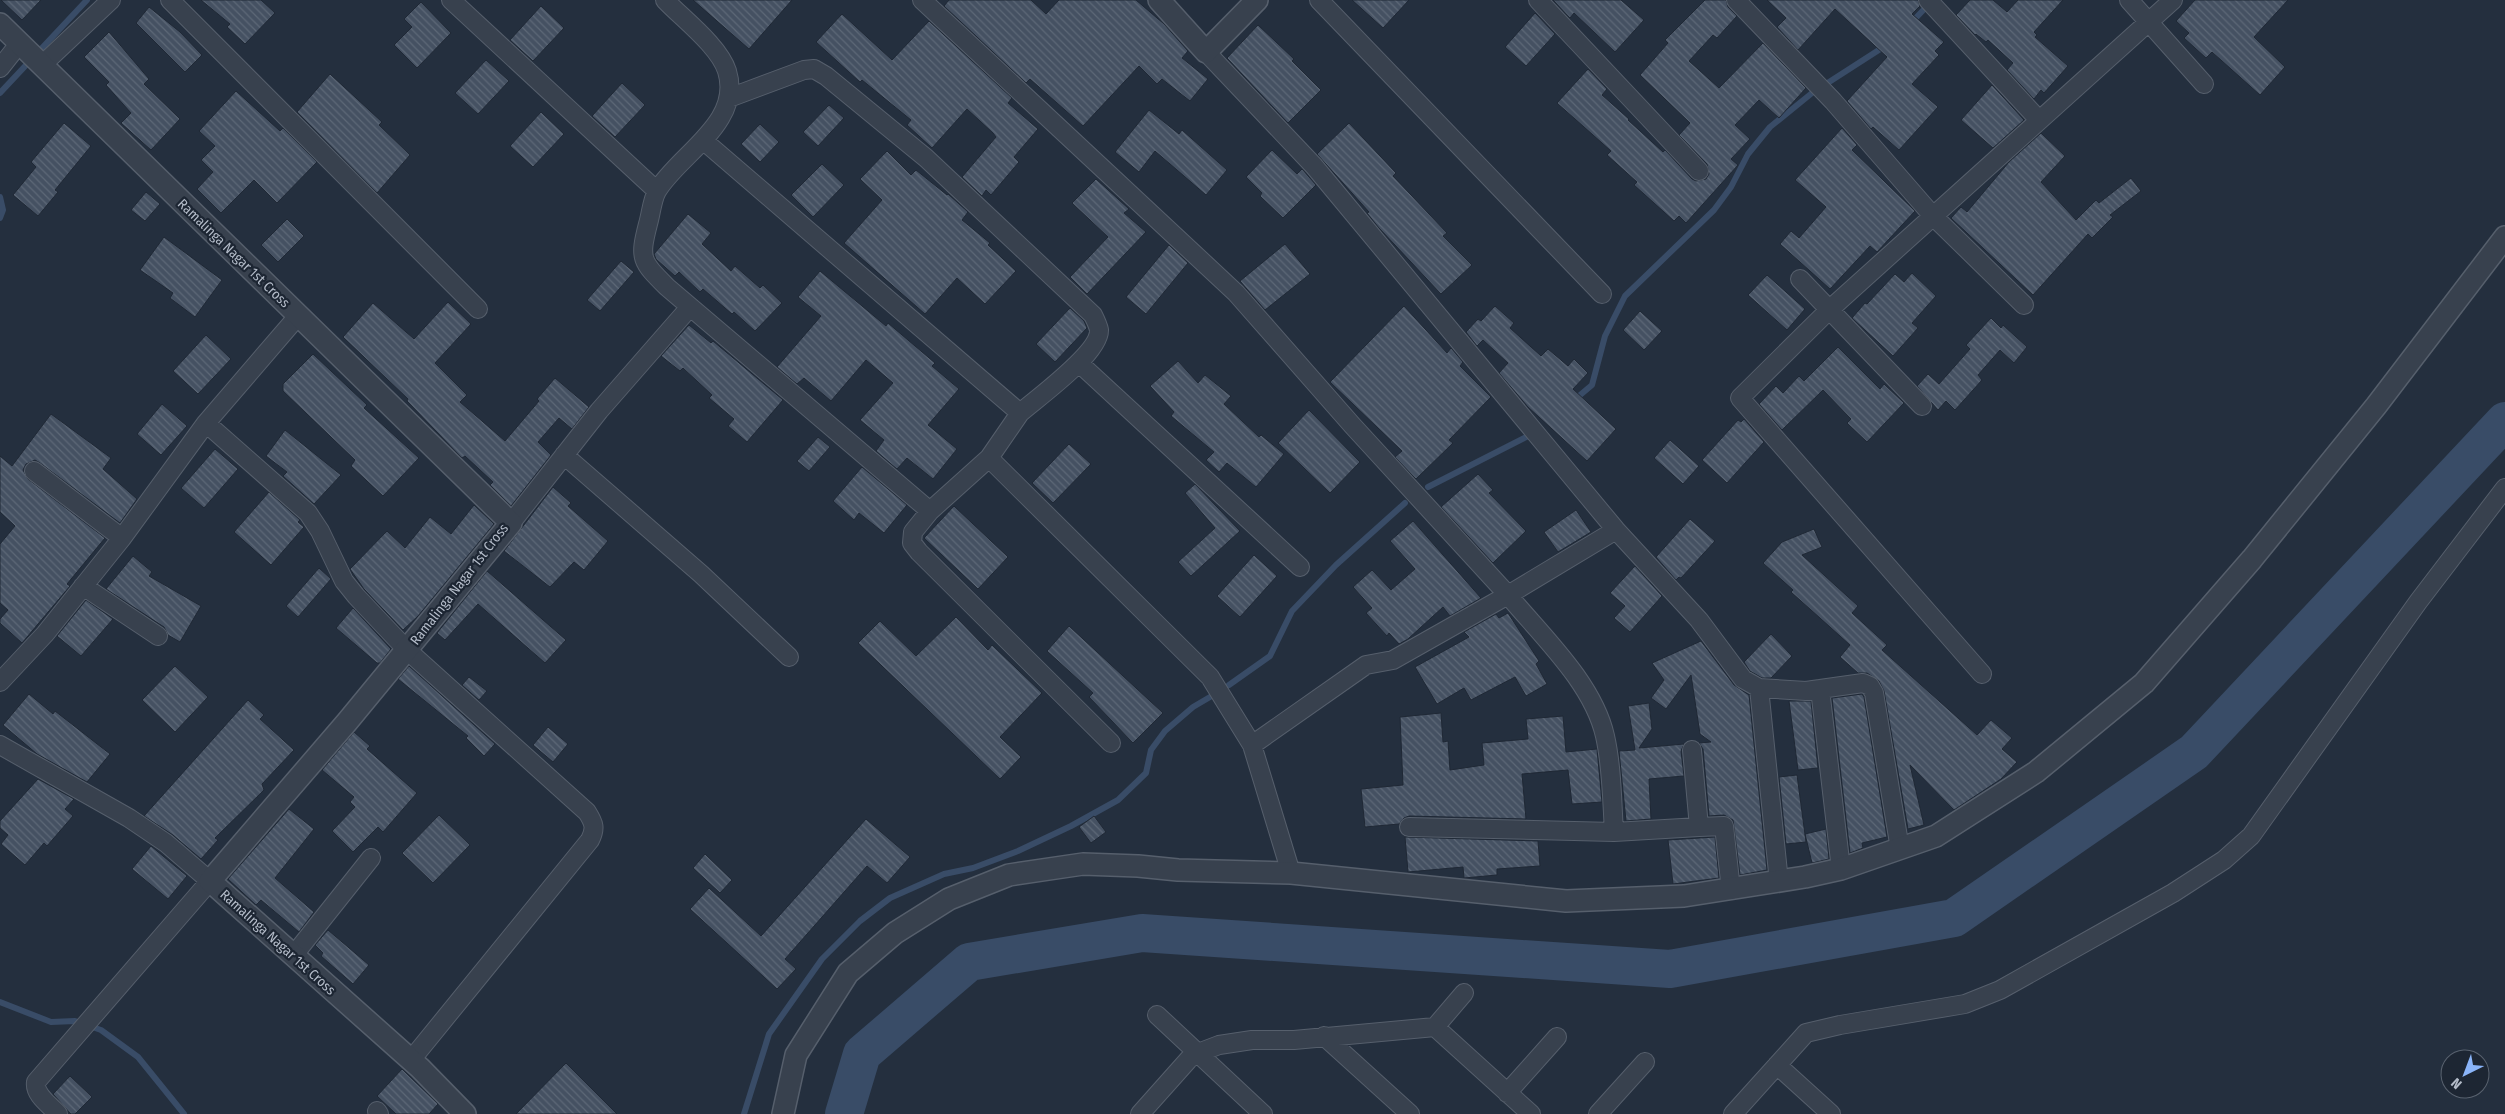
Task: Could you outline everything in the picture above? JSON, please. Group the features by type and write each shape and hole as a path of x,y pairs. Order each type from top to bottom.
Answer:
{"street":[{"path":"42,65 112,0"},
{"path":"170,0 478,309"},
{"path":"451,0 657,191"},
{"path":"665,0 713,48 727,71 729,98 704,141 657,191 642,250 643,255 654,274 930,511"},
{"path":"922,0 1236,293 1352,425 1508,596 1578,680 1598,715 1607,750 1614,832"},
{"path":"1159,0 1314,166 1616,530 1699,620 1742,679 1759,688 1806,691 1863,683 1873,689 1900,849"},
{"path":"1206,52 1258,0"},
{"path":"1319,0 1602,294"},
{"path":"1538,0 1698,171"},
{"path":"1736,0 1814,80 1932,216 2024,305"},
{"path":"2129,0 2204,84"},
{"path":"1982,674 1740,398 1829,310 2173,0"},
{"path":"1933,5 2039,120"},
{"path":"0,24 19,44 0,68"},
{"name":"Ramalinga Nagar 1st Cross","path":"19,44 511,523 407,650 210,881 411,1060 464,1114"},
{"path":"729,98 804,70 814,70 826,76 926,158 1094,315 1099,329 1096,340 1079,363 1020,413 989,458 930,511 914,532 912,543 1112,743"},
{"path":"704,141 1020,413"},
{"path":"783,1114 796,1056 848,973 895,933 949,899 1009,875 1083,864 1178,870 1291,873 1566,900 1684,896 1779,882 1841,869 1936,836 2036,772 2144,683 2252,559 2358,429 2505,238"},
{"path":"1800,279 1922,406"},
{"path":"511,523 599,411 690,306"},
{"path":"0,682 45,634 122,538 206,424 298,316"},
{"path":"1079,363 1300,567"},
{"path":"206,424 308,513 320,530 344,581 407,650 587,812 594,822 595,830 590,840 411,1060"},
{"path":"564,455 702,574 789,657"},
{"path":"989,458 1210,678 1224,697 1252,745 1291,873"},
{"path":"34,471 122,538"},
{"path":"1733,1114 1806,1033 1840,1025 1965,1004 2000,990 2174,893 2224,860 2251,836 2418,602 2505,488"},
{"path":"1252,745 1366,665 1392,660 1508,596 1616,530"},
{"path":"84,586 158,636"},
{"path":"1759,688 1779,882"},
{"path":"1820,689 1841,869"},
{"path":"0,745 128,818 166,843 210,881 36,1082 35,1088 38,1094 58,1114"},
{"path":"1692,750 1699,827"},
{"path":"1409,827 1614,832 1724,826 1731,890"},
{"path":"293,956 371,858"},
{"path":"1140,1114 1189,1059 1198,1053 1219,1045 1252,1040 1435,1027 1464,993"},
{"path":"1157,1015 1264,1114"},
{"path":"1435,1027 1531,1114"},
{"path":"1324,1036 1410,1114"},
{"path":"1507,1093 1557,1037"},
{"path":"1598,1114 1645,1062"},
{"path":"1777,1065 1831,1114"}],"building":[{"path":"1,0 41,0 22,20"},
{"path":"201,0 261,0 275,13 245,44 227,27 230,24"},
{"path":"693,0 792,0 749,49"},
{"path":"949,0 1031,0 1046,14 1059,0 1136,0 1164,24 1188,51 1182,58 1208,79 1190,101 1162,79 1157,84 1139,66 1083,126 1030,79 1026,83 944,6"},
{"path":"1352,0 1409,0 1383,28"},
{"path":"1553,0 1621,0 1644,20 1615,52 1574,13 1570,18"},
{"path":"1705,0 1726,0 1728,7 1737,16 1717,38 1713,35 1689,61 1719,88 1763,43 1806,88 1779,118 1759,100 1735,125 1750,139 1731,159 1738,165 1686,223 1679,216 1674,221 1634,185 1637,182 1607,155 1611,151 1557,103 1588,69 1607,89 1602,95 1628,120 1663,152 1665,150 1692,179 1696,181 1706,179 1709,174 1707,164 1679,135 1690,123 1640,75 1668,43 1665,40"},
{"path":"1767,0 1918,0 1920,6 1912,14 1944,42 1935,51 1939,55 1912,84 1938,107 1899,150 1873,127 1871,129 1847,101 1887,57 1835,9 1798,50 1777,27 1786,18"},
{"path":"1970,0 1993,0 2007,12 2018,0 2063,0 2034,32 2037,35 2035,37 2068,66 2044,93 2041,90 2034,99 2007,70 2013,63 1988,40 1986,42 1975,35 1956,15"},
{"path":"2195,0 2288,0 2254,37 2285,67 2260,95 2212,52 2206,58 2184,38 2189,33 2176,21"},
{"path":"421,2 451,33 417,68 394,45 412,27 404,19"},
{"path":"541,6 564,28 533,61 510,40"},
{"path":"149,7 180,32 202,55 185,72 136,23"},
{"path":"1535,13 1555,34 1526,66 1505,47"},
{"path":"842,14 892,60 929,21 1012,98 1008,103 1038,129 1014,157 1019,162 991,195 986,190 982,196 962,177 996,137 993,133 967,109 932,148 907,125 911,120 862,80 860,82 816,42"},
{"path":"1258,25 1294,59 1292,61 1321,90 1288,123 1227,58"},
{"path":"109,32 149,79 144,84 180,119 151,150 121,123 131,113 106,85 109,82 84,57"},
{"path":"486,60 509,81 478,114 455,93"},
{"path":"330,74 382,122 379,125 410,155 377,193 297,112"},
{"path":"622,83 645,105 615,137 592,116"},
{"path":"1992,85 2024,120 1993,148 1961,120"},
{"path":"236,91 280,131 283,128 317,162 277,203 254,180 221,213 197,189 213,172 201,160 215,146 199,131"},
{"path":"829,105 844,118 818,146 803,132"},
{"path":"1149,110 1179,134 1182,130 1227,170 1206,195 1155,151 1139,172 1115,152"},
{"path":"541,112 564,134 533,167 510,146"},
{"path":"64,123 91,146 55,190 58,192 38,216 13,195 36,167 31,162"},
{"path":"1349,123 1396,173 1393,176 1447,233 1443,236 1472,265 1441,294 1379,228 1367,213 1369,212 1317,154"},
{"path":"760,124 779,142 760,162 741,144"},
{"path":"1842,128 1857,145 1852,150 1915,211 1877,252 1870,246 1830,289 1780,244 1791,231 1799,238 1826,207 1795,180"},
{"path":"2041,133 2065,156 2041,182 2076,220 2096,200 2099,203 2131,178 2141,191 2110,215 2113,217 2092,238 2088,234 2033,295 1951,218 1961,207 1967,212 2009,162"},
{"path":"1272,150 1297,174 1302,169 1316,185 1283,218 1260,196 1262,193 1246,177"},
{"path":"887,151 911,175 916,170 968,212 962,220 990,243 988,245 1016,271 985,304 957,278 925,314 844,243 882,200 860,179"},
{"path":"822,164 844,185 813,217 791,195"},
{"path":"1096,179 1129,209 1124,213 1146,232 1087,294 1070,277 1108,237 1072,203"},
{"path":"146,192 160,204 145,221 131,210"},
{"path":"688,214 711,233 702,244 731,271 735,266 760,288 763,285 782,303 755,331 734,312 732,314 703,289 700,292 679,272 675,276 656,259 654,254"},
{"path":"287,219 304,236 278,262 261,245"},
{"path":"164,237 222,280 195,317 170,298 173,293 140,270"},
{"path":"1285,244 1310,274 1265,310 1240,281"},
{"path":"1169,245 1188,263 1146,314 1126,297"},
{"path":"621,261 634,272 600,311 587,300"},
{"path":"820,271 886,326 888,323 935,363 932,366 959,389 928,425 957,449 933,479 907,458 897,469 876,451 884,440 860,420 893,383 866,360 831,401 804,378 797,384 777,367 821,316 798,297"},
{"path":"1912,273 1936,296 1912,323 1918,328 1893,356 1852,318 1895,274 1904,282"},
{"path":"1767,275 1805,309 1787,330 1748,295"},
{"path":"448,302 471,324 435,363 467,395 460,402 505,441 539,401 537,399 555,378 589,407 572,429 559,418 538,442 551,455 511,506 490,485 493,482 465,456 462,458 407,401 408,399 343,337 373,303 414,339"},
{"path":"1404,306 1447,353 1451,348 1463,362 1460,366 1491,397 1449,440 1453,443 1416,479 1395,457 1402,451 1330,382"},
{"path":"1495,306 1514,323 1510,328 1541,356 1548,349 1568,366 1574,359 1588,373 1573,389 1616,429 1587,461 1528,407 1499,373 1508,363 1483,340 1477,346 1466,332 1478,319 1481,321"},
{"path":"1070,308 1084,321 1087,328 1055,362 1036,344"},
{"path":"1640,311 1662,331 1644,350 1623,330"},
{"path":"1991,318 2001,328 2003,325 2027,347 2014,363 2000,350 1978,375 1982,380 1955,410 1946,401 1938,410 1917,386 1928,374 1939,384 1970,349 1966,345"},
{"path":"689,325 711,343 713,341 783,400 747,442 728,426 734,419 709,398 712,395 683,368 680,371 661,356"},
{"path":"206,335 231,359 198,394 173,371"},
{"path":"1838,347 1880,389 1884,384 1904,403 1867,442 1847,423 1851,419 1823,390 1782,430 1759,404 1776,386 1783,393 1799,376 1804,381"},
{"path":"313,354 367,405 364,408 419,458 383,496 351,466 355,460 283,391 283,384"},
{"path":"1178,361 1198,383 1205,375 1231,396 1224,404 1259,437 1261,435 1284,454 1256,487 1227,463 1219,472 1206,460 1214,452 1171,416 1174,412 1150,386"},
{"path":"162,404 187,426 161,455 137,434"},
{"path":"1309,410 1360,462 1330,493 1278,443"},
{"path":"51,414 111,458 103,469 137,499 120,523 40,463 35,460 26,464 23,470 28,479 105,538 67,584 70,586 22,643 0,623 0,619 8,610 0,603 0,544 15,526 0,512 0,456 12,466"},
{"path":"1744,419 1764,442 1727,483 1702,460 1738,420 1741,422"},
{"path":"285,430 341,475 314,504 283,476 287,472 266,456"},
{"path":"818,437 830,447 809,471 797,461"},
{"path":"1670,440 1699,466 1683,484 1654,458"},
{"path":"1069,444 1091,464 1053,503 1032,483"},
{"path":"215,449 238,469 204,508 181,488"},
{"path":"862,467 907,505 884,533 859,513 854,520 833,501"},
{"path":"1478,474 1493,490 1489,493 1526,531 1493,563 1441,507"},
{"path":"1195,484 1240,531 1191,576 1178,562 1215,528 1185,493"},
{"path":"553,487 571,503 568,506 608,541 584,570 574,562 550,587 504,551"},
{"path":"269,492 300,520 298,522 304,527 271,565 234,532"},
{"path":"474,505 494,524 418,616 403,630 364,589 350,569 387,531 405,548 430,517 451,534"},
{"path":"954,506 1008,557 978,589 924,538"},
{"path":"1576,510 1591,532 1558,552 1544,532"},
{"path":"1690,519 1715,541 1681,578 1679,577 1676,580 1656,557"},
{"path":"1413,521 1481,598 1450,616 1443,607 1408,639 1399,644 1389,633 1387,636 1366,613 1372,608 1353,587 1372,570 1391,590 1415,569 1390,541"},
{"path":"1814,529 1822,547 1802,555 1858,606 1852,613 1887,645 1882,650 1977,735 1991,720 2012,738 2002,749 2017,762 2001,779 1954,810 1910,765 1924,825 1908,829 1884,691 1879,681 1867,673 1858,673 1840,657 1850,645 1791,592 1793,590 1763,563 1782,542"},
{"path":"1254,555 1277,576 1240,617 1217,596"},
{"path":"133,556 152,572 149,576 201,606 180,642 168,635 164,627 106,589"},
{"path":"1635,566 1662,596 1630,632 1614,618 1625,606 1610,593"},
{"path":"319,568 331,579 298,617 286,606"},
{"path":"487,571 566,640 545,663 478,604 445,640 437,633"},
{"path":"86,600 113,619 81,656 57,636"},
{"path":"353,608 391,649 380,663 377,663 336,628"},
{"path":"1508,613 1539,661 1536,664 1547,684 1526,696 1515,677 1471,700 1464,688 1437,704 1415,667 1469,637 1464,632 1496,614 1499,618"},
{"path":"956,617 988,650 992,645 1042,693 1000,737 1021,757 1000,779 858,643 880,621 916,656"},
{"path":"1069,626 1163,713 1133,743 1089,697 1093,693 1047,651"},
{"path":"1771,634 1792,656 1771,678 1762,678 1750,671 1744,662"},
{"path":"1701,641 1734,685 1749,695 1767,870 1740,875 1733,820 1724,815 1709,816 1703,749 1699,743 1711,742 1700,734 1691,675 1666,709 1651,698 1664,680 1652,663"},
{"path":"175,666 208,697 175,732 142,700"},
{"path":"409,666 495,744 484,756 466,738 468,736 398,679"},
{"path":"469,677 487,691 479,700 462,685"},
{"path":"29,694 53,714 55,711 110,754 87,782 37,754 3,725"},
{"path":"1862,694 1887,837 1862,843 1863,848 1850,853 1832,698"},
{"path":"248,700 264,715 260,719 294,750 262,784 264,790 215,838 218,840 201,859 173,835 144,816"},
{"path":"1789,701 1811,701 1818,768 1798,770"},
{"path":"1649,703 1652,729 1639,748 1684,744 1681,751 1684,776 1649,779 1651,819 1626,821 1619,751 1635,750 1628,706"},
{"path":"1441,713 1443,742 1448,741 1450,770 1484,765 1482,743 1528,739 1526,719 1563,716 1566,752 1597,749 1602,802 1572,804 1568,770 1522,774 1526,819 1409,816 1404,818 1399,824 1365,827 1361,789 1403,785 1400,717"},
{"path":"548,727 568,744 553,762 533,745"},
{"path":"354,732 370,746 367,749 417,793 383,832 378,827 353,852 332,831 355,807 350,802 354,797 322,770"},
{"path":"1797,775 1806,842 1786,844 1779,777"},
{"path":"38,779 74,799 65,809 73,816 47,846 44,843 25,865 1,844 8,835 0,828 0,821"},
{"path":"289,809 314,829 275,878 314,912 299,932 261,900 256,905 228,879"},
{"path":"439,815 470,845 433,883 402,853"},
{"path":"1094,816 1106,832 1091,843 1079,827"},
{"path":"866,819 910,857 887,883 867,866 785,959 796,969 777,989 690,909 709,888 761,936"},
{"path":"1826,829 1829,859 1812,863 1805,834"},
{"path":"1405,837 1538,841 1540,866 1497,869 1497,875 1464,878 1463,867 1408,872"},
{"path":"1715,837 1719,878 1673,884 1668,840"},
{"path":"151,846 187,876 168,899 132,869"},
{"path":"705,854 732,880 720,893 693,868"},
{"path":"328,930 369,965 353,984 321,956 323,953 315,945"},
{"path":"566,1063 617,1114 516,1114"},
{"path":"402,1069 438,1104 429,1114 396,1114 377,1096"},
{"path":"70,1076 92,1097 75,1114 71,1114 53,1094"}],"waterway":[{"path":"0,93 87,0"},
{"path":"1911,23 1930,3"},
{"path":"1573,401 1592,385 1605,336 1625,296 1714,210 1731,187 1748,154 1770,127 1812,93 1885,46"},
{"path":"0,197 3,210 0,218"},
{"path":"844,1114 862,1054 969,962 1142,933 1670,969 1954,918 2194,752 2505,421"},
{"path":"1428,487 1528,436"},
{"path":"1229,685 1270,656 1292,611 1336,565 1405,503"},
{"path":"744,1114 769,1034 822,959 860,921 890,898 944,874 973,868 1018,851 1071,826 1118,800 1146,773 1151,750 1165,731 1193,707 1210,697"},
{"path":"0,1002 51,1022 75,1021 101,1030 138,1057 184,1114"}]}
